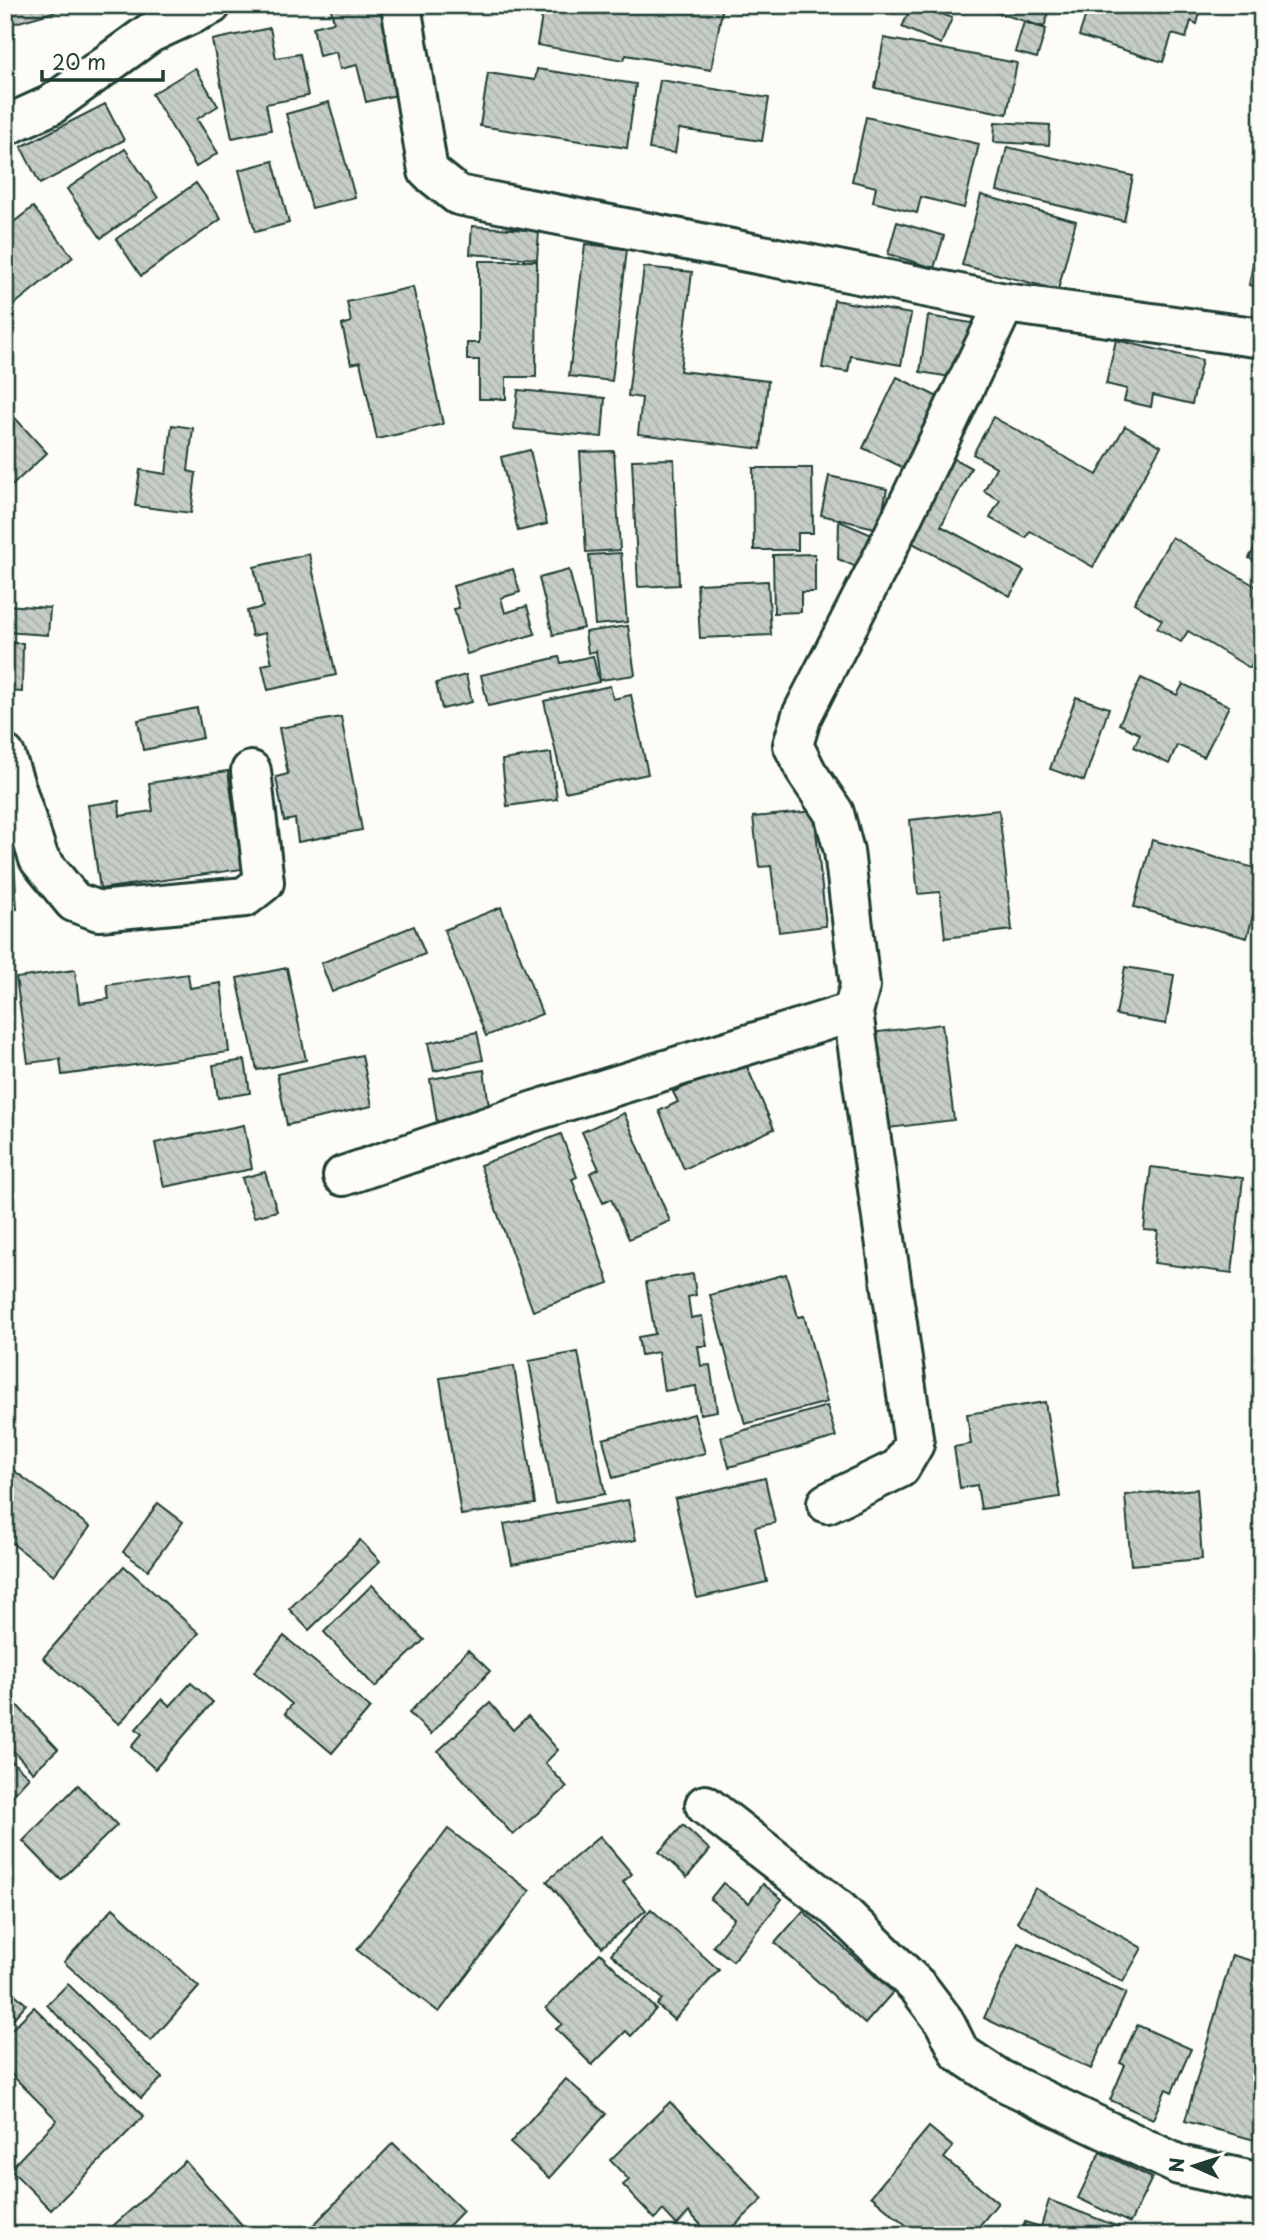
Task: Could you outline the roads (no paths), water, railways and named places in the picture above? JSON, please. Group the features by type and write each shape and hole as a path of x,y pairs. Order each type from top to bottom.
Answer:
{"street":[{"path":"5,126 51,104 143,19 211,5"},
{"path":"401,5 428,171 458,195 1005,303 1262,338"},
{"path":"827,1503 900,1468 914,1444 853,1012 860,986 844,852 834,813 807,774 793,745 802,715 885,553 1005,303"},
{"path":"5,755 39,859 74,902 99,911 245,897 264,882 251,771"},
{"path":"343,1176 531,1112 853,1012"},
{"path":"705,1805 839,1910 919,1988 944,2021 960,2053 1000,2080 1179,2165 1262,2183"}]}
